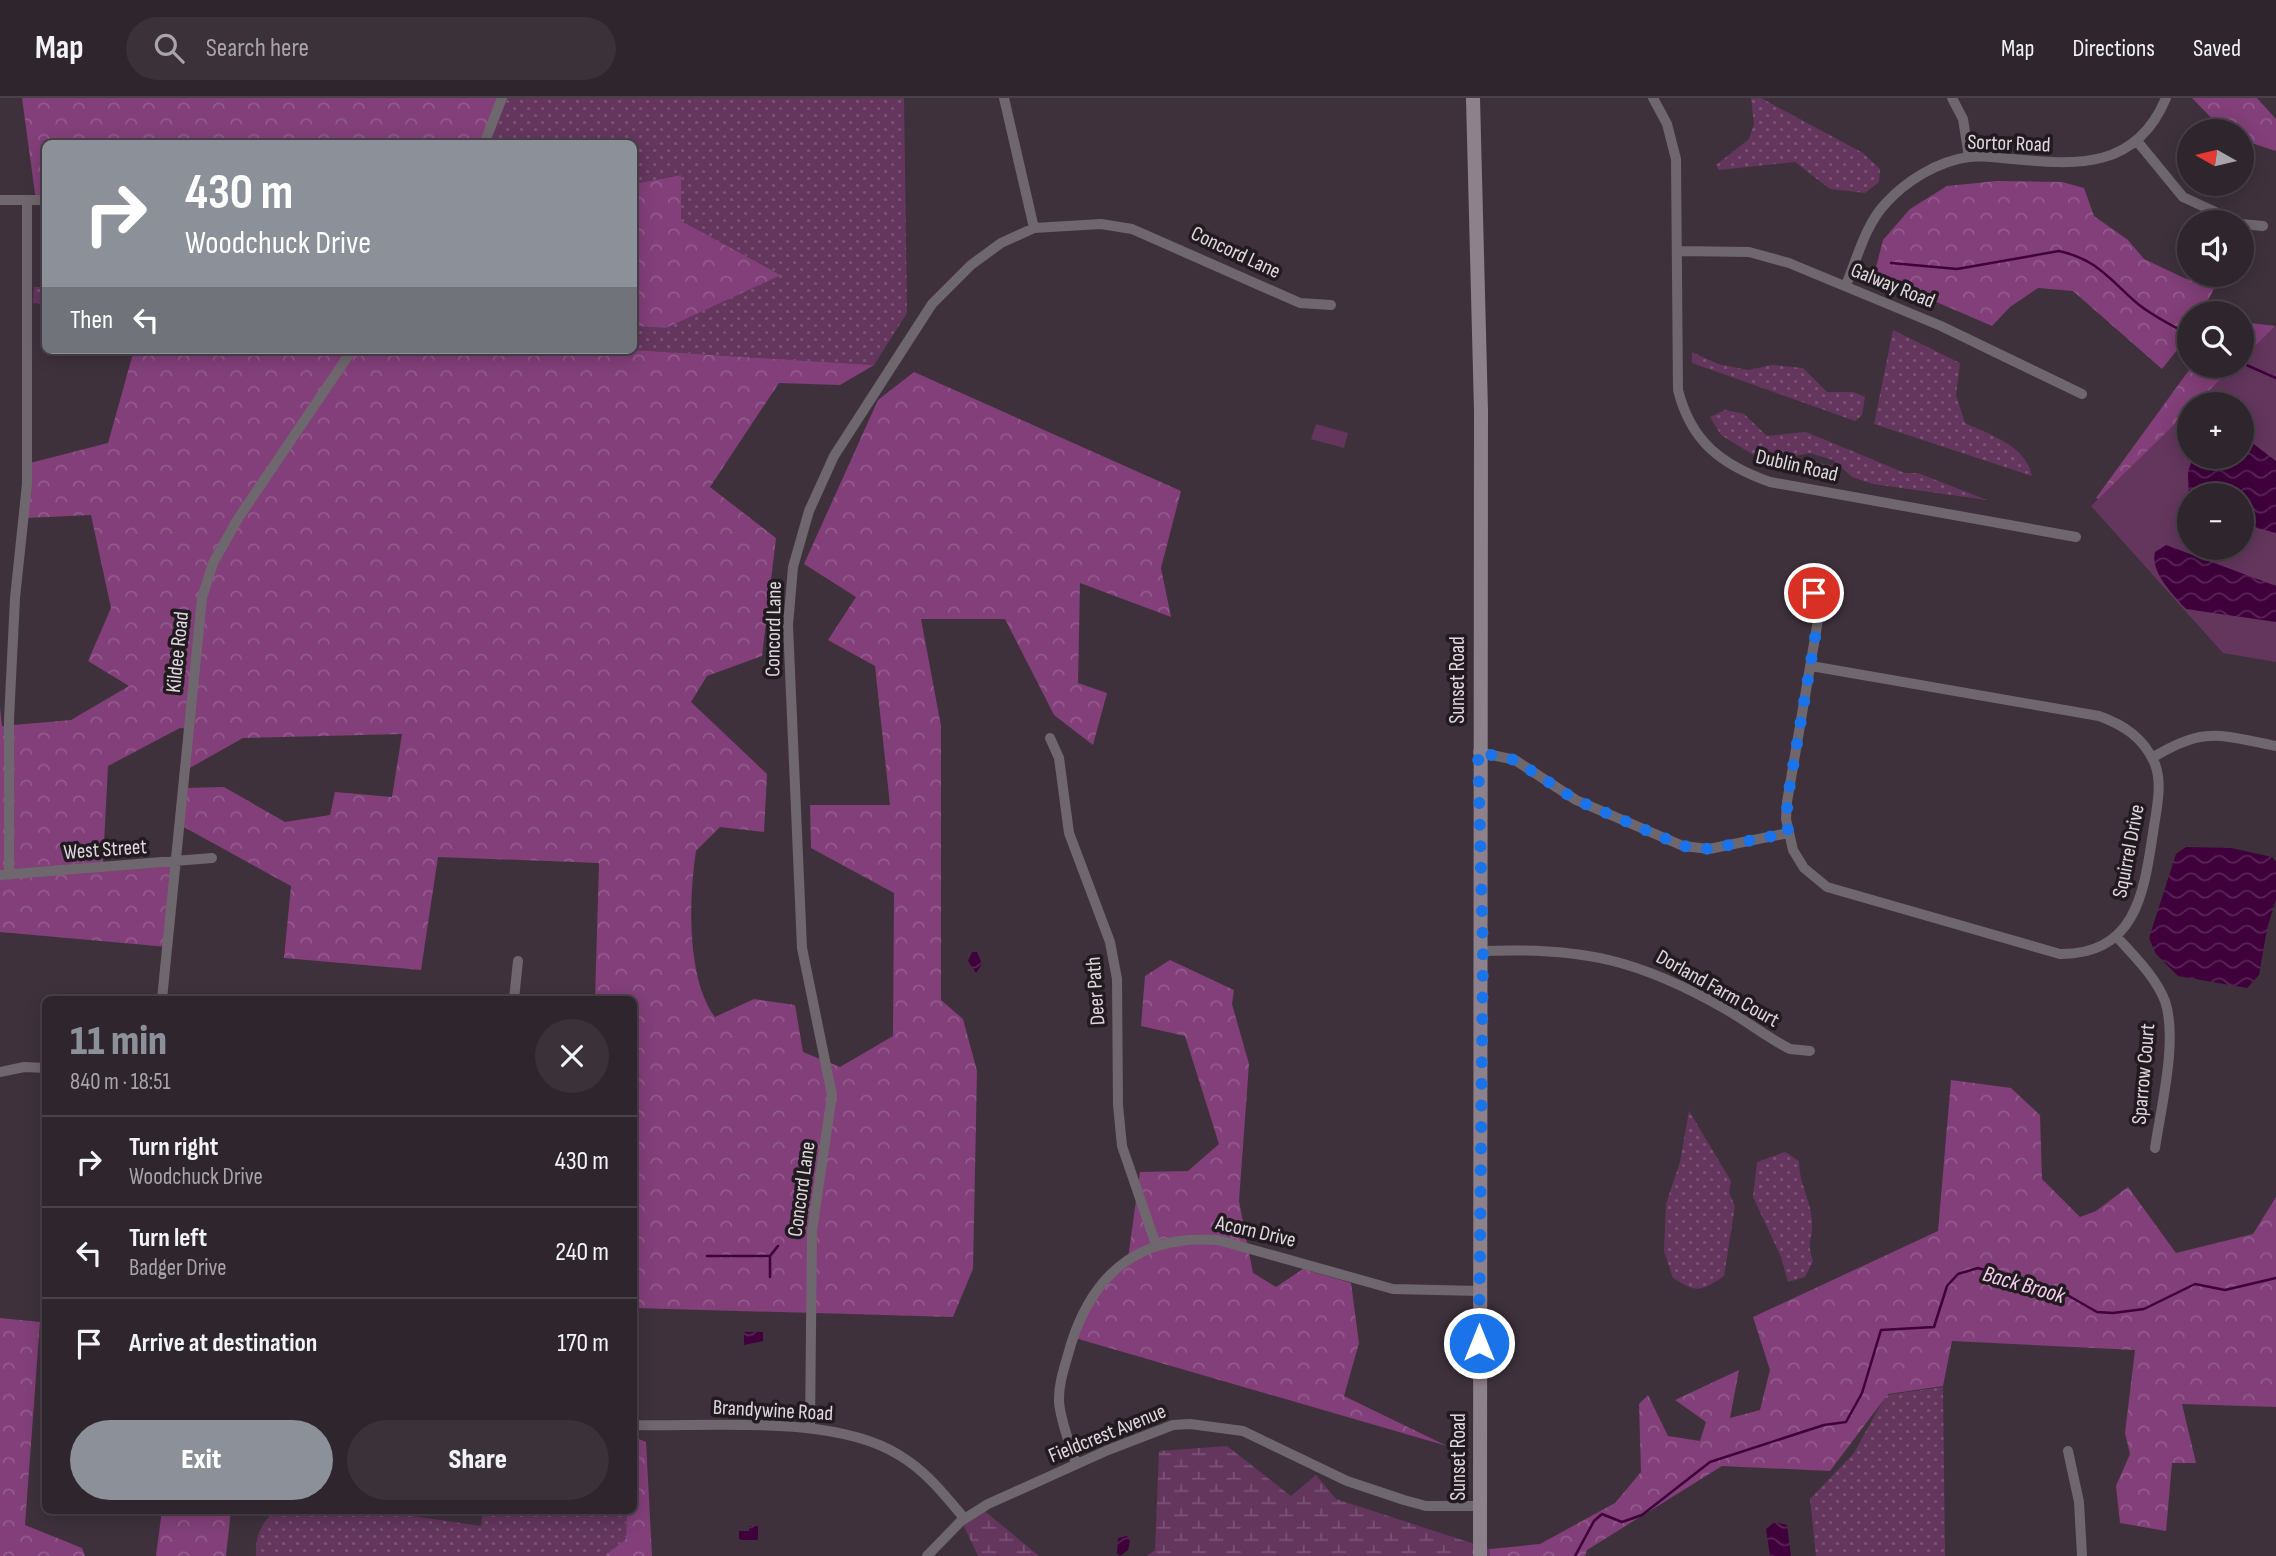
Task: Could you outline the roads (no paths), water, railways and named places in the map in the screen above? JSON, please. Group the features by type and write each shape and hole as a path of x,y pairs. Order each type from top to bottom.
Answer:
{"street":[{"path":"486,140 502,98"},
{"path":"1004,98 1034,228"},
{"name":"Sunset Road","path":"1473,98 1480,411 1478,752 1483,951 1479,1291 1480,1556"},
{"name":"Dublin Road","path":"1653,98 1667,124 1676,159 1678,390 1683,411 1696,431 1731,468 1770,482 2076,537"},
{"path":"1952,98 1963,119 1969,157"},
{"path":"2166,98 2137,141 2183,197 2211,210"},
{"name":"Sortor Road","path":"1846,285 1864,239 1884,205 1911,181 1938,166 1969,157 2064,164 2092,162 2137,141"},
{"path":"0,200 42,201"},
{"path":"4,875 15,598 27,484 27,200"},
{"name":"Concord Lane","path":"810,1428 812,1231 832,1095 802,948 788,625 793,567 809,511 834,456 932,304 971,265 1001,243 1034,228 1078,224 1132,229 1300,303 1331,305"},
{"path":"2254,225 2263,226"},
{"name":"Galway Road","path":"1678,251 1749,252 1789,263 1941,326 2082,394"},
{"name":"Kildee Road","path":"162,996 201,610 207,580 239,517 349,354"},
{"path":"1478,752 1515,760 1576,800 1683,846 1709,849 1788,833 1787,802 1818,620 1814,593"},
{"name":"Squirrel Drive","path":"1788,833 1791,846 1804,868 1839,892 2060,954 2084,952 2116,936 2133,918 2143,891 2158,801 2157,771 2145,746 2126,727 2099,716 1811,666"},
{"path":"2152,758 2180,741 2210,735 2276,746"},
{"name":"Deer Path","path":"1050,738 1059,758 1069,833 1110,942 1117,979 1118,1105 1122,1146 1156,1245"},
{"name":"West Street","path":"4,875 212,858"},
{"name":"Sparrow Court","path":"2116,936 2157,986 2169,1018 2169,1039 2155,1148"},
{"name":"Dorland Farm Court","path":"1483,951 1553,950 1619,960 1668,978 1790,1049 1810,1051"},
{"path":"514,996 518,961"},
{"path":"0,1072 42,1068"},
{"name":"Acorn Drive","path":"1076,1464 1061,1416 1059,1388 1079,1319 1094,1290 1115,1269 1156,1245 1190,1238 1218,1240 1393,1289 1479,1291"},
{"name":"Brandywine Road","path":"637,1424 810,1428 867,1439 898,1454 932,1479 964,1518"},
{"name":"Fieldcrest Avenue","path":"927,1556 964,1518 988,1504 1076,1464 1173,1425 1190,1424 1243,1431 1347,1481 1426,1506 1479,1506"},
{"path":"2068,1451 2079,1502 2082,1556"}],"water":[{"path":"2254,444 2276,461 2276,533 2254,527 2254,483 2188,483 2189,469 2254,469"},
{"path":"2166,545 2177,549 2177,560 2206,560 2276,586 2276,622 2186,609 2159,575 2154,560 2155,552"},
{"path":"2186,847 2231,848 2272,857 2276,862 2276,899 2267,929 2259,975 2247,988 2178,976 2156,954 2149,938 2176,854"},
{"path":"972,952 977,952 982,964 976,973 968,961"},
{"path":"744,1332 763,1332 763,1341 744,1345"},
{"path":"1775,1522 1787,1525 1791,1556 1770,1556 1766,1529"},
{"path":"749,1526 758,1526 758,1540 739,1540 739,1531 749,1531"},
{"path":"1127,1536 1130,1541 1128,1550 1120,1556 1117,1553 1118,1538"}],"waterway":[{"path":"1891,263 1957,269 2059,251 2094,265 2144,309 2177,328"},
{"path":"2254,368 2276,378"},
{"path":"770,1277 770,1256 778,1246"},
{"path":"707,1256 770,1256"},
{"name":"Back Brook","path":"1575,1556 1594,1521 1602,1514 1622,1522 1642,1515 1710,1462 1824,1425 1846,1422 1862,1393 1881,1330 1934,1327 1947,1286 1958,1274 1978,1268 2062,1292 2097,1312 2113,1313 2144,1309 2195,1284 2225,1290 2276,1278"}]}
